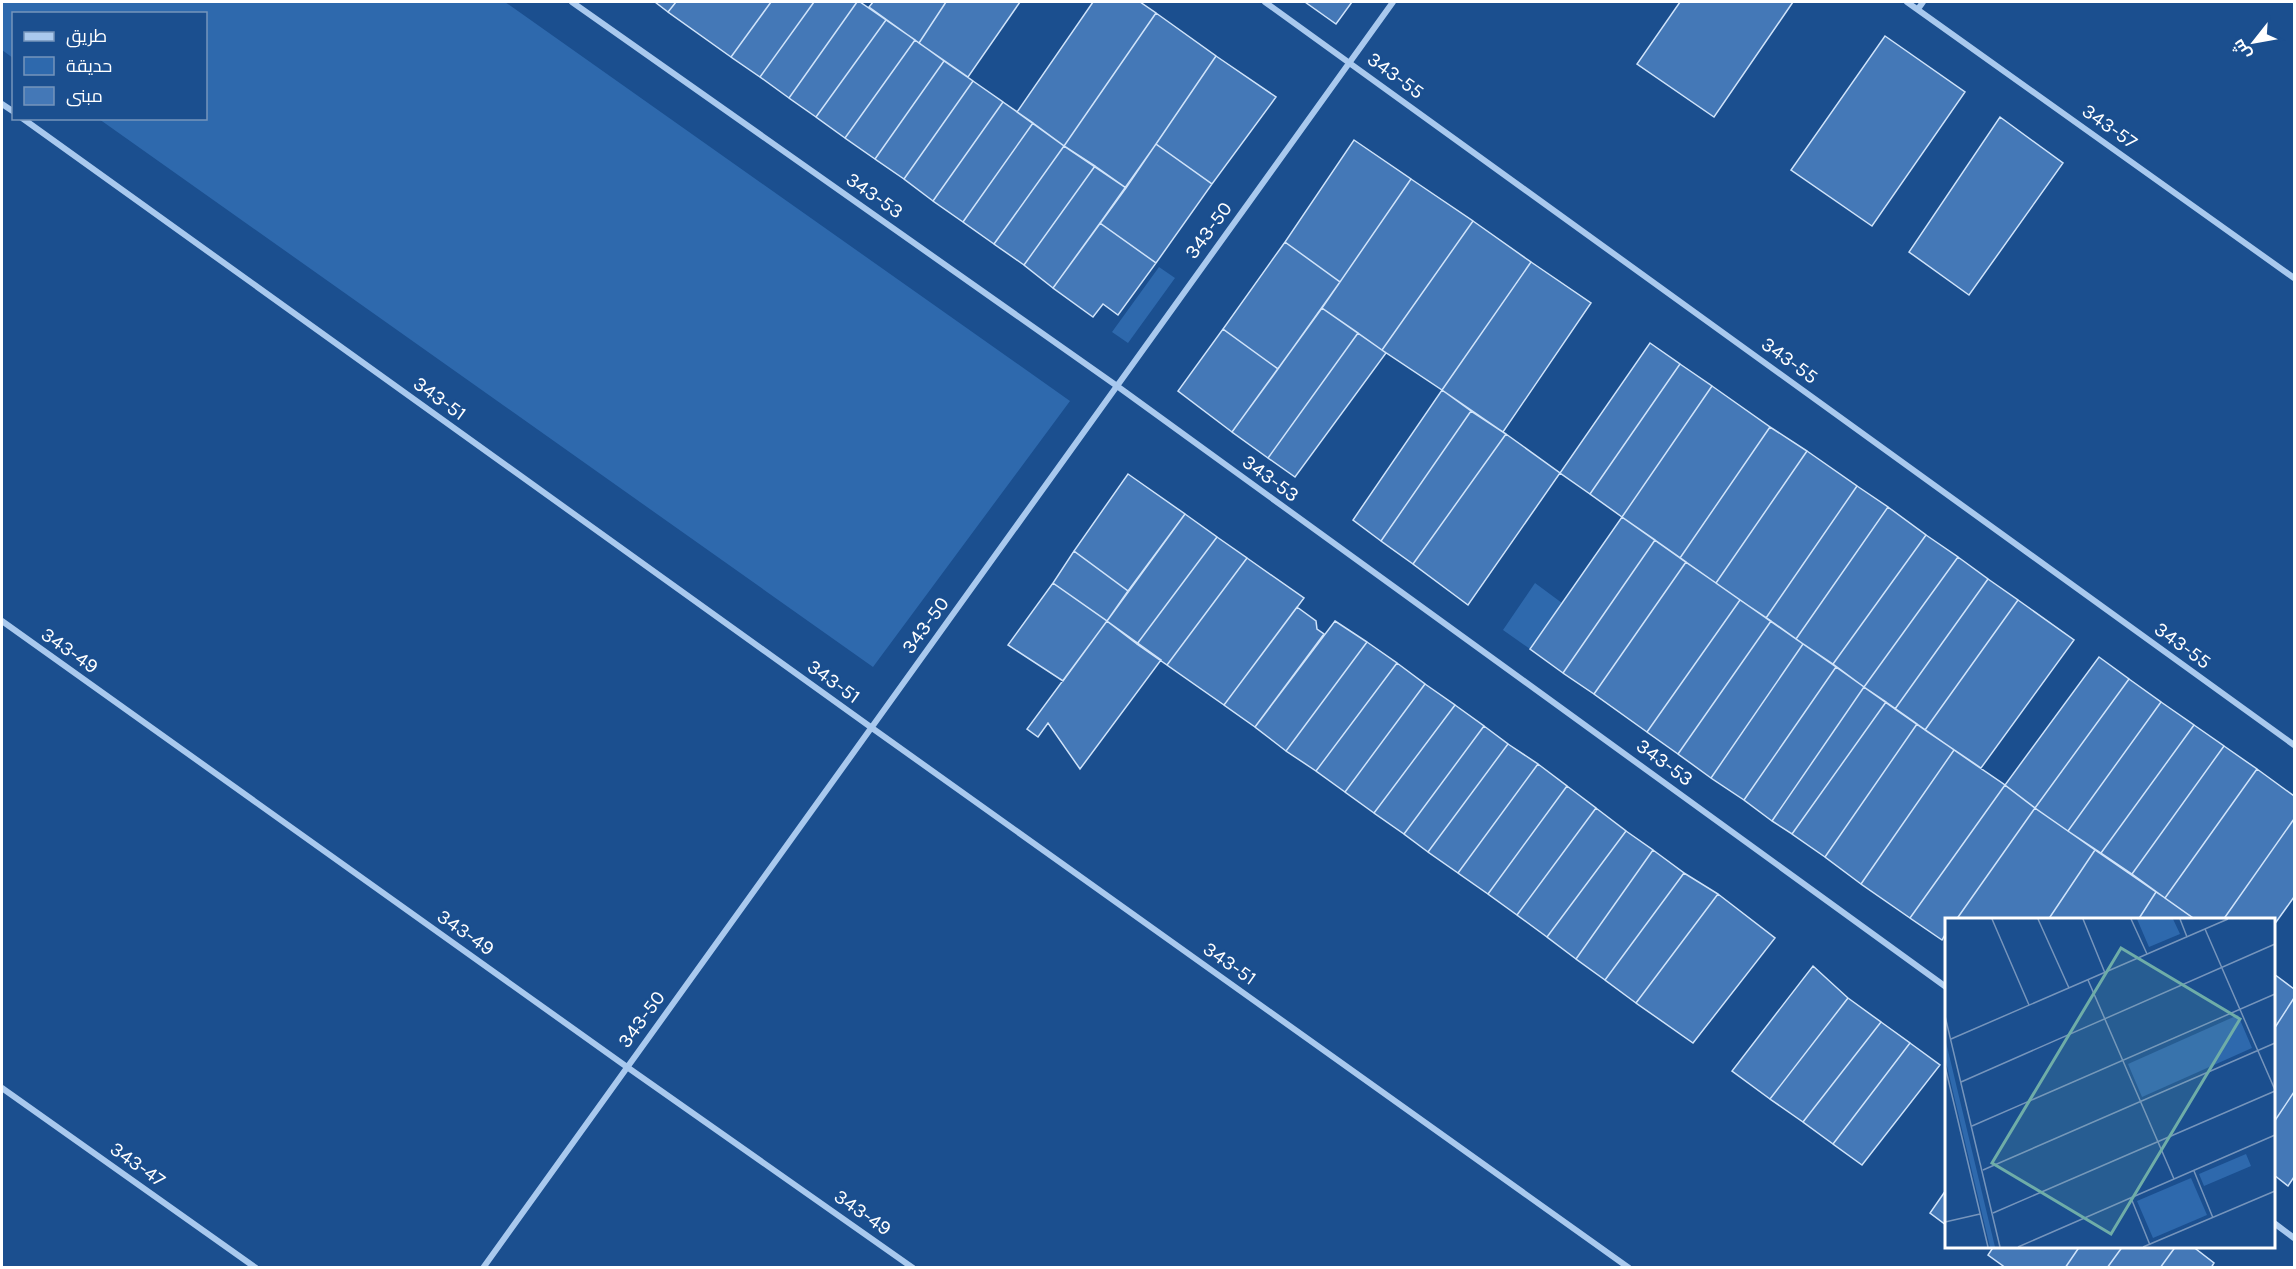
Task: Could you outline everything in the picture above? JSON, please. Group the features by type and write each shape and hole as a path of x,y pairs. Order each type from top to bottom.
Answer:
{"street":[{"name":"343-53","path":"572,2 1117,386 1945,986"},
{"name":"343-55","path":"1265,2 2295,745"},
{"name":"343-50","path":"483,1268 1393,2"},
{"name":"343-57","path":"1907,2 2295,278"},
{"path":"1918,9 1923,2"},
{"name":"343-51","path":"25,120 1629,1268"},
{"name":"343-49","path":"2,621 913,1268"},
{"name":"343-47","path":"2,1088 256,1268"},
{"path":"2275,1224 2295,1238"}],"green space":[{"path":"2,2 505,2 1070,401 873,667 100,120 207,120 207,12 12,12 12,57 2,50"},
{"path":"1159,267 1175,278 1128,343 1112,332"},
{"path":"1535,583 1562,603 1530,649 1503,630"}],"building":[{"path":"655,2 676,2 668,12"},
{"path":"676,2 771,2 731,57 668,12"},
{"path":"771,2 814,2 760,77 731,57"},
{"path":"814,2 857,2 789,98 760,77"},
{"path":"857,2 886,20 816,117 789,98"},
{"path":"873,2 946,2 919,43 869,7"},
{"path":"946,2 1020,2 968,77 919,43"},
{"path":"1093,2 1140,2 1156,13 1064,146 1017,112"},
{"path":"1305,2 1352,2 1336,24"},
{"path":"1680,2 1793,2 1714,117 1637,64"},
{"path":"1156,13 1216,56 1126,188 1064,146"},
{"path":"886,20 915,40 845,138 816,117"},
{"path":"1885,36 1965,92 1872,226 1791,170"},
{"path":"915,40 944,61 875,159 845,138"},
{"path":"1216,56 1276,97 1212,184 1156,144"},
{"path":"944,61 973,81 904,179 875,159"},
{"path":"973,81 1003,102 933,201 904,179"},
{"path":"1003,102 1033,123 963,222 933,201"},
{"path":"2000,117 2063,163 1969,295 1909,252"},
{"path":"1033,123 1064,146 994,244 963,222"},
{"path":"1354,140 1411,179 1340,282 1285,242"},
{"path":"1156,144 1212,184 1156,263 1100,223"},
{"path":"1064,146 1095,166 1024,265 994,244"},
{"path":"1095,166 1126,188 1053,288 1024,265"},
{"path":"1411,179 1473,221 1382,350 1322,308"},
{"path":"1473,221 1531,262 1442,390 1382,350"},
{"path":"1100,223 1156,263 1118,315 1103,304 1093,317 1053,288"},
{"path":"1285,242 1340,282 1278,369 1223,329"},
{"path":"1531,262 1591,303 1503,432 1442,390"},
{"path":"1322,308 1358,333 1268,458 1232,432"},
{"path":"1223,329 1278,369 1232,432 1178,391"},
{"path":"1358,333 1386,353 1295,477 1268,458"},
{"path":"1650,343 1680,364 1590,494 1560,473"},
{"path":"1680,364 1712,386 1622,517 1590,494"},
{"path":"1712,386 1770,427 1680,558 1622,517"},
{"path":"1442,390 1471,411 1381,541 1353,520"},
{"path":"1471,411 1506,434 1413,564 1381,541"},
{"path":"1770,427 1807,451 1716,583 1680,558"},
{"path":"1506,434 1560,473 1468,605 1413,564"},
{"path":"1807,451 1857,486 1766,618 1716,583"},
{"path":"1128,474 1185,514 1128,591 1074,551"},
{"path":"1857,486 1888,507 1796,639 1766,618"},
{"path":"1888,507 1926,535 1833,664 1796,639"},
{"path":"1185,514 1217,537 1137,644 1107,621"},
{"path":"1622,517 1655,540 1563,673 1530,649"},
{"path":"1926,535 1958,557 1864,687 1833,664"},
{"path":"1217,537 1247,558 1167,665 1137,644"},
{"path":"1655,540 1686,562 1594,694 1563,673"},
{"path":"1074,551 1128,591 1107,621 1053,583"},
{"path":"1958,557 1988,579 1895,709 1864,687"},
{"path":"1247,558 1304,598 1224,705 1167,665"},
{"path":"1686,562 1740,600 1647,732 1594,694"},
{"path":"1988,579 2018,600 1925,730 1895,709"},
{"path":"1053,583 1107,621 1063,681 1008,645"},
{"path":"1740,600 1771,621 1678,754 1647,732"},
{"path":"2018,600 2074,640 1981,768 1925,730"},
{"path":"1297,607 1316,621 1317,629 1324,634 1255,727 1224,705"},
{"path":"1107,621 1161,660 1080,769 1048,723 1038,737 1027,729"},
{"path":"1335,621 1367,642 1286,751 1255,727"},
{"path":"1771,621 1803,644 1711,778 1678,754"},
{"path":"1367,642 1397,663 1316,771 1286,751"},
{"path":"1803,644 1836,667 1744,800 1711,778"},
{"path":"2099,657 2129,679 2035,808 2005,785"},
{"path":"1397,663 1425,684 1345,792 1316,771"},
{"path":"1836,667 1864,687 1772,821 1744,800"},
{"path":"2129,679 2161,702 2068,831 2035,808"},
{"path":"1425,684 1455,705 1374,813 1345,792"},
{"path":"1864,687 1886,702 1792,834 1772,821"},
{"path":"1886,702 1917,724 1825,857 1792,834"},
{"path":"2161,702 2194,725 2101,853 2068,831"},
{"path":"1455,705 1484,726 1404,834 1374,813"},
{"path":"1917,724 1954,750 1861,884 1825,857"},
{"path":"2194,725 2224,746 2132,874 2101,853"},
{"path":"1484,726 1508,744 1428,852 1404,834"},
{"path":"1508,744 1538,764 1458,873 1428,852"},
{"path":"2224,746 2257,769 2165,898 2132,874"},
{"path":"1954,750 2005,785 1910,918 1861,884"},
{"path":"1538,764 1567,786 1488,894 1458,873"},
{"path":"2257,769 2294,796 2294,819 2224,918 2193,918 2165,898"},
{"path":"2005,785 2035,808 1957,918 1945,918 1945,935 1942,940 1910,918"},
{"path":"1567,786 1596,808 1517,915 1488,894"},
{"path":"1596,808 1626,831 1547,937 1517,915"},
{"path":"2035,808 2095,850 2049,918 1957,918"},
{"path":"2294,819 2294,897 2275,924 2275,918 2224,918"},
{"path":"1626,831 1653,850 1576,959 1547,937"},
{"path":"1653,850 1684,873 1605,980 1576,959"},
{"path":"2095,850 2156,892 2139,918 2049,918"},
{"path":"1684,873 1718,894 1636,1003 1605,980"},
{"path":"2156,892 2193,918 2139,918"},
{"path":"1718,894 1775,938 1693,1043 1636,1003"},
{"path":"1813,966 1848,998 1770,1099 1732,1071"},
{"path":"2275,975 2294,989 2294,998 2275,1027"},
{"path":"1848,998 1881,1022 1803,1122 1770,1099"},
{"path":"2294,998 2294,1092 2275,1120 2275,1027"},
{"path":"1881,1022 1910,1043 1833,1144 1803,1122"},
{"path":"1910,1043 1940,1065 1862,1165 1833,1144"},
{"path":"2294,1092 2294,1177 2288,1186 2275,1176 2275,1120"},
{"path":"1945,1191 1945,1224 1930,1213"},
{"path":"1993,1248 2079,1248 2065,1268 2006,1268 1988,1255"},
{"path":"2079,1248 2122,1248 2107,1268 2065,1268"},
{"path":"2122,1248 2175,1248 2160,1268 2107,1268"},
{"path":"2175,1248 2195,1248 2214,1263 2211,1268 2160,1268"}]}
